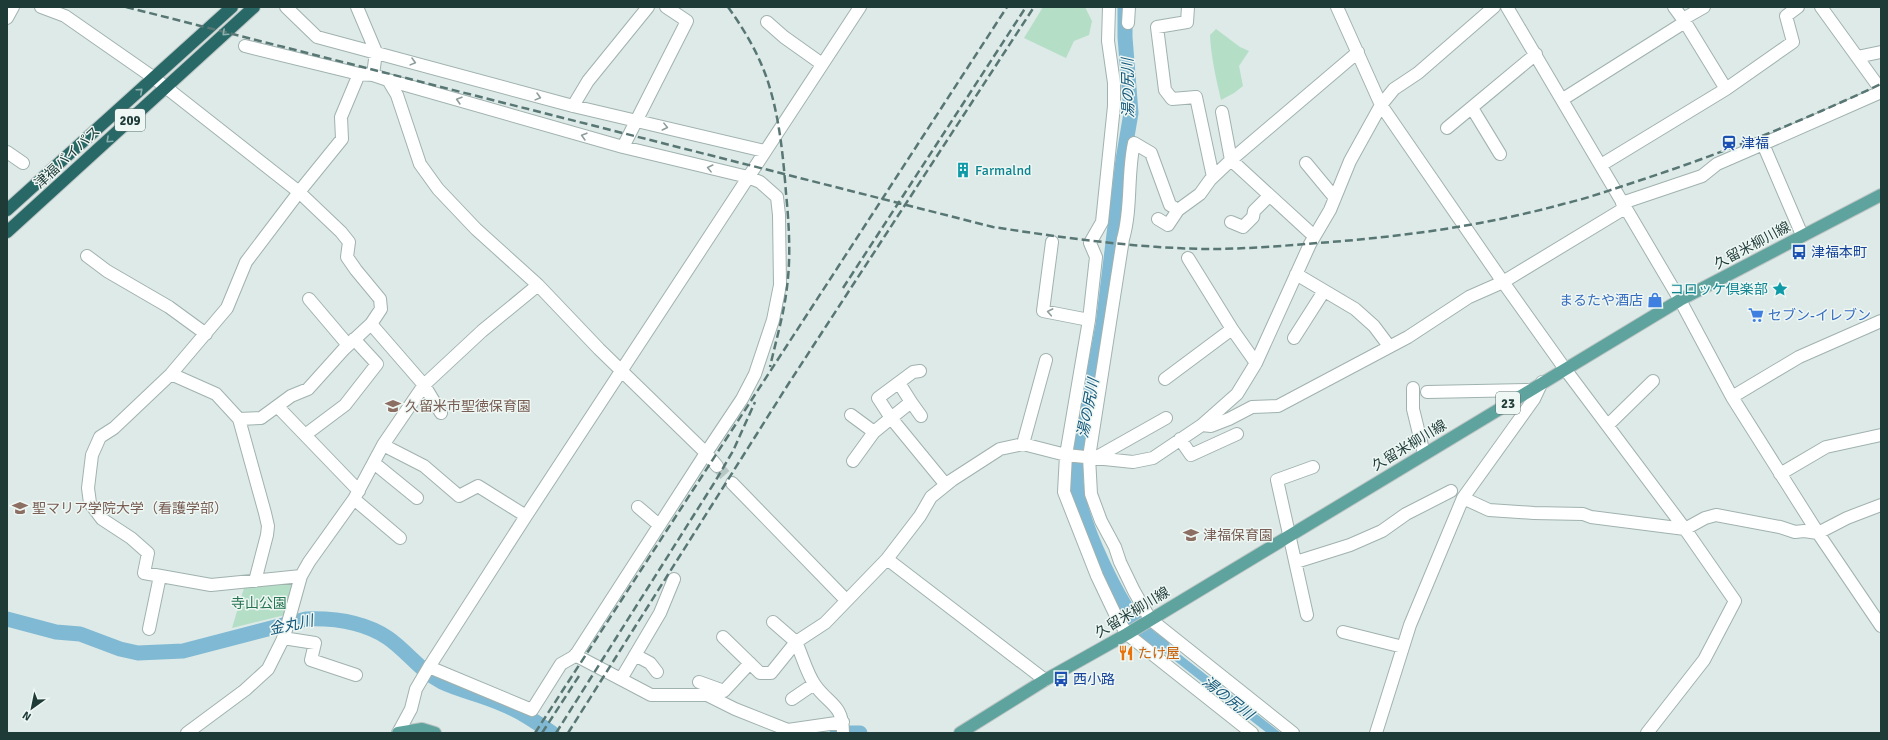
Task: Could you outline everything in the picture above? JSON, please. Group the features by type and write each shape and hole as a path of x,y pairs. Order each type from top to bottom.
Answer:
{"highway":[{"name":"津福バイパス","path":"7,210 232,7"},
{"name":"津福バイパス","path":"7,232 254,7"}],"main road":[{"name":"久留米柳川線","path":"960,733 1045,680 1128,634 1528,390 1680,300 1881,195"},
{"path":"398,733 422,729 436,733"}],"street":[{"path":"7,18 13,7"},
{"path":"41,7 65,16 154,78 299,192 341,232 349,242 348,256 356,270 380,299 381,309 371,324 351,342 308,389 291,396 261,418 239,419"},
{"path":"286,7 317,37 572,106 764,151"},
{"path":"357,7 376,52 373,75"},
{"path":"572,106 588,82 648,7"},
{"path":"624,147 636,120 687,21 666,7"},
{"path":"398,733 411,709 416,688 429,667 764,151 860,7"},
{"path":"1109,7 1108,41 1114,83 1114,106 1102,222 1090,243 1096,257 1089,320 1066,455 1064,492 1097,576 1116,616 1128,634 1252,733"},
{"path":"1128,24 1129,7"},
{"path":"1188,7 1187,22 1158,27 1165,90 1172,99 1196,97 1213,177"},
{"path":"1337,7 1381,105 1565,369 1685,529 1735,601 1704,660 1652,732"},
{"path":"724,637 760,673 771,674 796,642 824,623 887,559 920,516 931,496 1000,449 1023,444 1066,455 1133,462 1153,458 1202,426 1237,394 1256,363 1314,236 1330,210 1350,161 1381,105 1394,89 1418,73 1494,7"},
{"path":"1508,7 1680,300 1732,397 1818,533 1881,626"},
{"path":"1674,7 1726,89"},
{"path":"1562,99 1704,7"},
{"path":"1601,165 1726,89 1793,42 1786,16 1798,7"},
{"path":"1202,426 1211,426 1229,419 1252,407 1278,406 1408,337 1469,297 1503,282 1623,205 1702,176 1717,164 1881,91 1821,7"},
{"path":"767,22 784,37 822,64"},
{"path":"245,46 359,74 373,75 624,147 748,177 760,182 777,197 780,222 780,285 773,320 755,374 742,399 576,655 561,664 532,710 429,667"},
{"path":"1158,219 1168,225 1178,210 1200,194 1213,177 1231,160 1358,52"},
{"path":"1857,57 1881,52"},
{"path":"1447,128 1536,54"},
{"path":"301,576 211,585 144,573 148,552 131,538 102,519 90,503 88,488 92,455 100,437 114,428 171,374 206,334 227,308 246,262 299,192 342,139 341,117 359,74"},
{"path":"388,80 396,95 420,164 438,189 476,229 538,285 621,371 706,453 717,466"},
{"path":"1472,108 1500,154"},
{"path":"1222,112 1231,160 1314,236"},
{"path":"1178,210 1170,205 1151,153 1134,143 1130,162 1128,223 1123,239 1092,457 1091,494 1101,521 1115,547 1146,622 1293,733"},
{"path":"1763,144 1802,235"},
{"path":"7,152 23,163"},
{"path":"1306,163 1335,198"},
{"path":"1231,222 1243,227 1253,217 1254,211 1270,196"},
{"path":"1052,242 1042,311 1089,320"},
{"path":"87,256 107,271 169,308 206,334"},
{"path":"1188,258 1232,329 1256,363"},
{"path":"1296,274 1354,309 1374,326 1389,346"},
{"path":"187,733 245,690 268,669 283,638 301,576 309,562 356,495 383,445 424,386 482,331 538,285"},
{"path":"1294,338 1324,291"},
{"path":"305,435 345,405 377,364 351,342 309,299"},
{"path":"1732,397 1799,357 1881,321"},
{"path":"371,324 424,386 441,413"},
{"path":"1165,380 1232,329"},
{"path":"1023,444 1046,360"},
{"path":"920,371 912,372 878,398 891,418 946,485"},
{"path":"171,374 216,394 239,419 268,526 255,581"},
{"path":"1608,425 1653,381"},
{"path":"1376,733 1410,625 1431,578 1442,545 1463,498 1534,399 1542,382"},
{"path":"899,383 921,416"},
{"path":"1413,388 1413,410 1424,454"},
{"path":"1427,392 1528,390"},
{"path":"853,461 874,432 911,402"},
{"path":"278,407 305,435 356,495 400,538"},
{"path":"851,415 874,432"},
{"path":"1092,457 1166,418"},
{"path":"1180,439 1191,455 1237,434"},
{"path":"1780,474 1826,448 1881,435"},
{"path":"383,445 424,466 459,496 478,486 526,516"},
{"path":"374,463 417,498"},
{"path":"1307,615 1296,562 1288,536 1277,480 1313,467"},
{"path":"732,483 846,600"},
{"path":"1296,562 1350,545 1382,532 1406,514 1451,491"},
{"path":"1463,498 1489,510 1583,514 1590,517 1685,529 1704,518 1716,515 1780,527 1795,532 1804,531 1818,533 1847,518 1881,505"},
{"path":"638,507 659,526"},
{"path":"887,559 1045,680"},
{"path":"149,629 160,576"},
{"path":"621,679 660,614 674,579"},
{"path":"576,655 651,695 707,695 735,709 788,730 843,727 836,706 814,684 796,642 773,622"},
{"path":"1342,632 1403,647"},
{"path":"283,638 315,644 311,660 356,675"},
{"path":"635,655 650,664 657,672"},
{"path":"699,682 724,691 750,662"},
{"path":"792,700 814,684"}],"green space":[{"path":"1043,7 1085,7 1092,21 1089,35 1074,41 1066,58 1024,38"},
{"path":"1216,29 1240,47 1249,51 1239,66 1243,86 1221,100 1214,68 1210,35"},
{"name":"寺山公園","path":"296,582 285,615 232,628 244,588"}],"water":[{"path":"1150,631 1281,733 1267,733 1143,636"}],"waterway":[{"name":"湯の尻川","path":"1125,8 1125,37 1131,113 1123,160 1103,325 1076,469 1076,483 1081,507 1087,525 1094,544 1113,584 1133,618 1143,631 1162,646"},
{"name":"金丸川","path":"7,619 56,632 80,634 120,649 138,653 183,651 306,619 327,619 348,622 369,628 388,638 420,667 442,682 509,707 528,717 552,733"},
{"name":"金丸川","path":"837,733 860,733"}],"tunnel":[{"path":"717,466 732,483"}],"railway":[{"path":"126,7 993,227 1100,242 1154,247 1208,249 1250,248 1349,241 1441,230 1502,219 1573,202 1700,160 1791,124 1881,84"},
{"path":"728,7 749,40 766,76 774,104 782,149 788,216 789,264 784,307 770,367"},
{"path":"535,733 1007,7"},
{"path":"843,288 1026,7"},
{"path":"568,733 789,383 1034,7"},
{"path":"556,733 716,480 733,451 755,402"},
{"path":"542,733 579,676"}],"place":[{"name":"津福","path":"1729,143"},
{"name":"Farmalnd","path":"963,170"},
{"name":"津福本町","path":"1799,252"},
{"name":"コロッケ倶楽部","path":"1780,289"},
{"name":"まるたや酒店","path":"1655,300"},
{"name":"セブン-イレブン","path":"1756,315"},
{"name":"久留米市聖徳保育園","path":"393,406"},
{"name":"聖マリア学院大学（看護学部）","path":"20,508"},
{"name":"津福保育園","path":"1191,535"},
{"name":"たけ屋","path":"1126,653"},
{"name":"西小路","path":"1061,679"}]}
